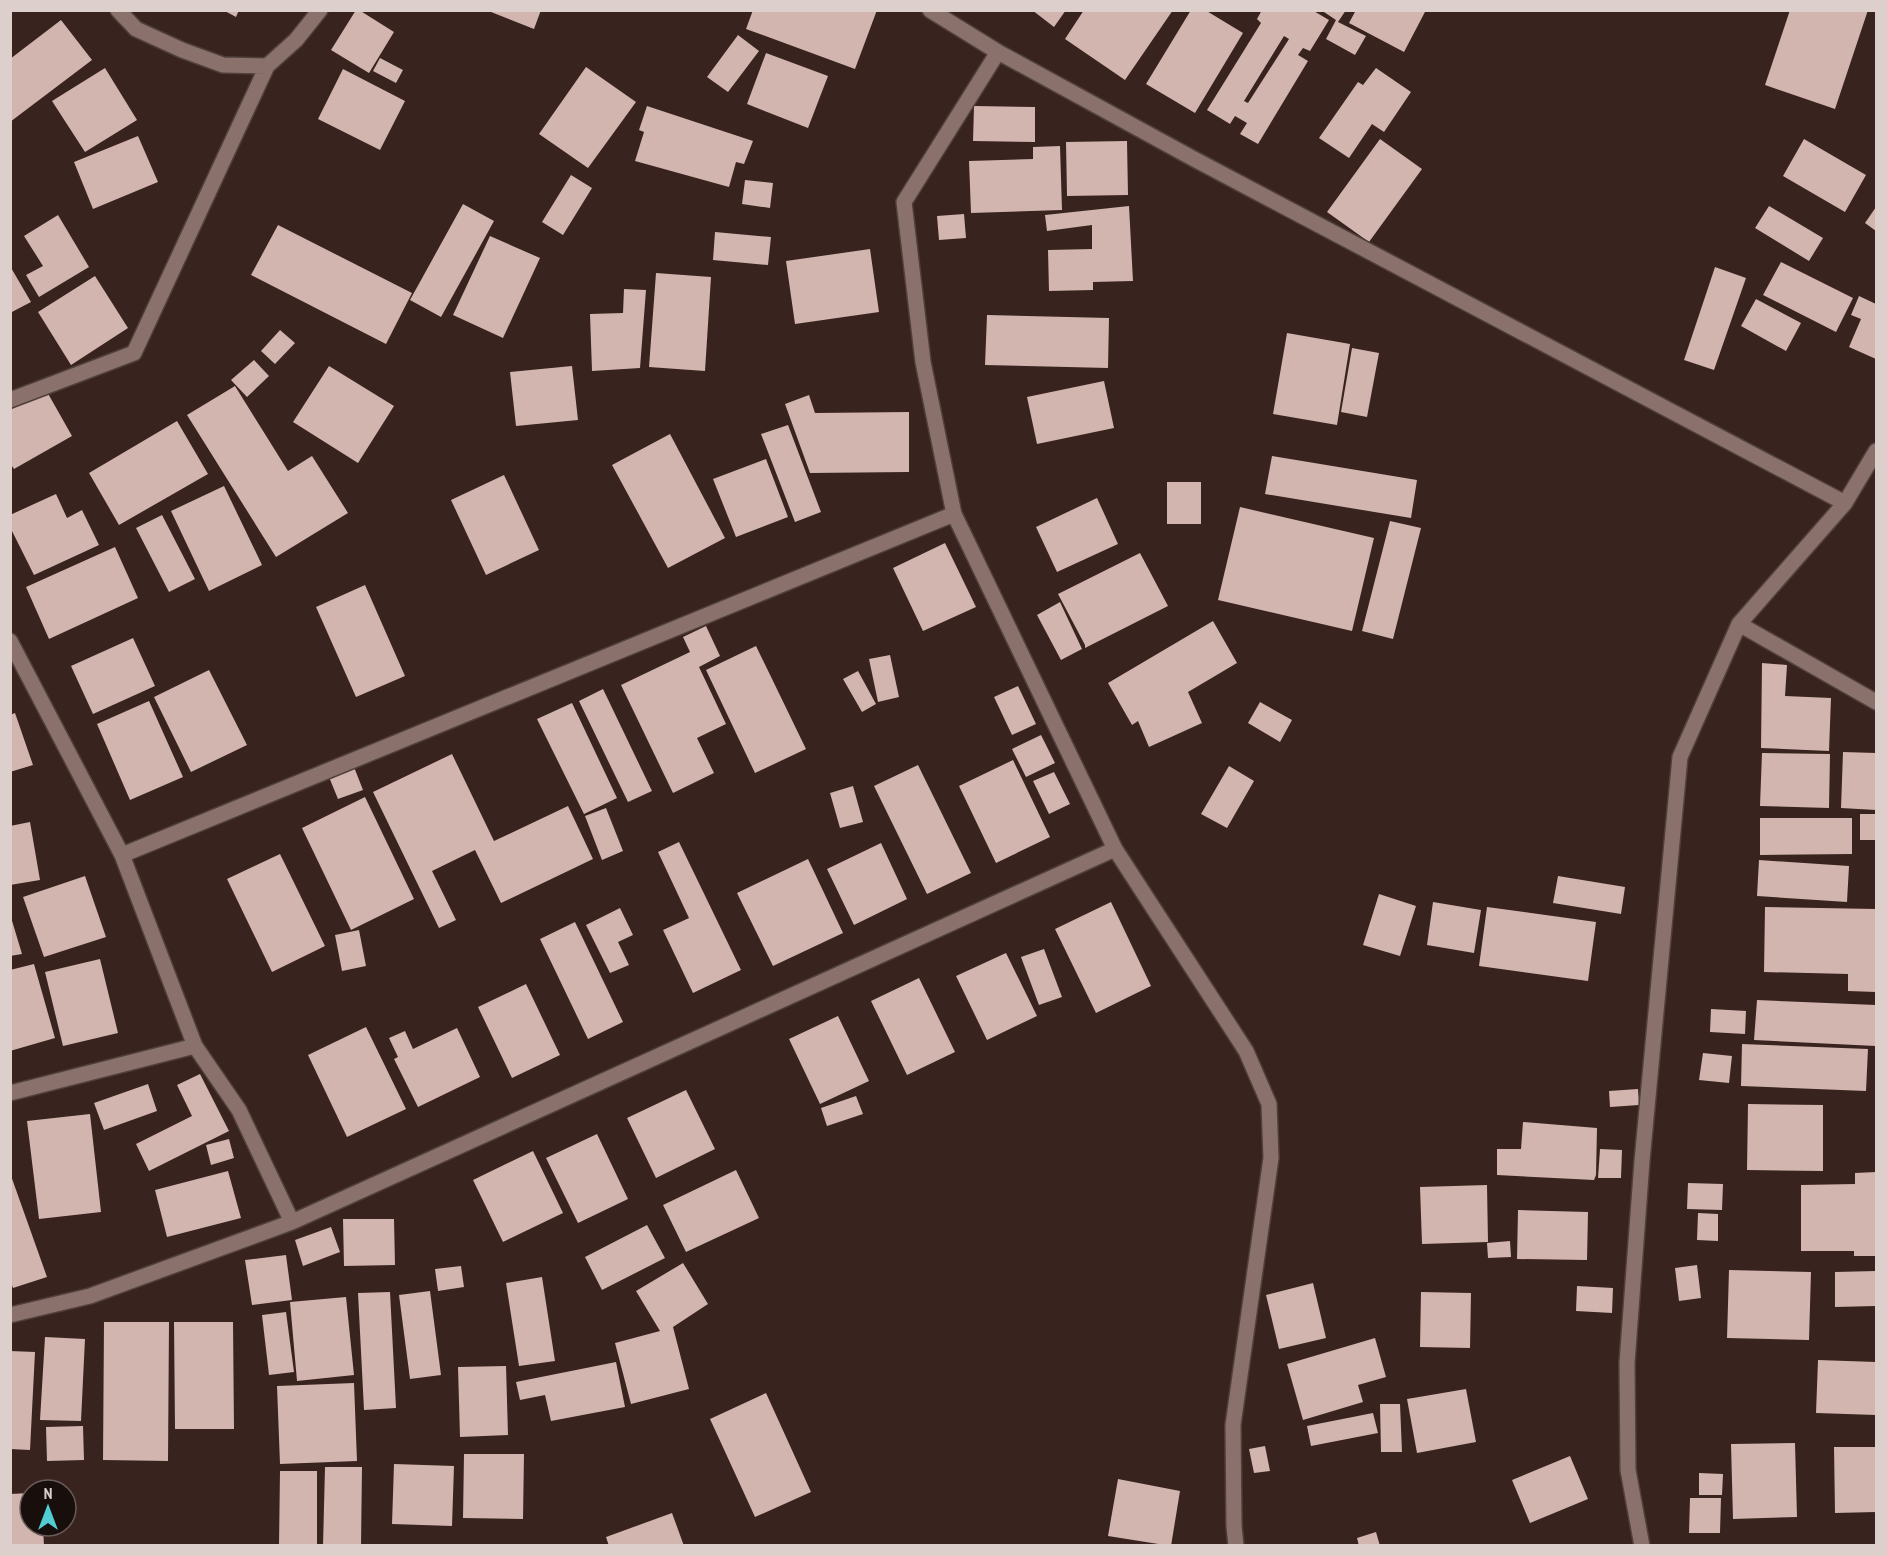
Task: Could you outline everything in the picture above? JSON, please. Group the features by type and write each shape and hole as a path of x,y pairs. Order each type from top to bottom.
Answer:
{"street":[{"path":"118,10 136,29 182,50 223,64 267,66"},
{"path":"10,400 134,353 267,66 296,40 320,10"},
{"path":"930,10 998,52 1194,159 1845,503"},
{"path":"998,52 904,202 923,362 954,514 1115,849 1246,1051 1269,1104 1271,1158 1233,1425 1236,1545"},
{"path":"1642,1545 1628,1470 1627,1363 1642,1161 1680,758 1739,624 1845,503 1876,451"},
{"path":"122,855 954,514"},
{"path":"1739,624 1876,702"},
{"path":"10,641 122,855 195,1047 239,1110 292,1222"},
{"path":"10,1315 90,1296 292,1222 1115,849"},
{"path":"10,1093 195,1047"}],"building":[{"path":"223,10 239,10 236,17"},
{"path":"356,10 394,32 369,73 331,50"},
{"path":"486,10 541,10 534,29"},
{"path":"753,10 877,10 855,69 746,29"},
{"path":"1032,10 1066,10 1054,27"},
{"path":"1084,10 1173,10 1125,80 1065,39"},
{"path":"1191,10 1205,10 1243,33 1195,113 1146,84"},
{"path":"1262,10 1312,10 1329,20 1310,51 1303,48 1298,55 1308,61 1258,144 1240,134 1247,123 1235,116 1230,124 1207,110 1261,23 1257,19","holes":["1284,36 1289,39 1248,103 1244,101"]},
{"path":"1321,10 1346,10 1338,22 1366,36 1355,55 1326,39 1336,20"},
{"path":"1356,10 1426,10 1404,52 1349,23"},
{"path":"1790,10 1868,10 1835,109 1765,85"},
{"path":"61,20 92,60 10,122 10,59"},
{"path":"738,35 759,51 728,92 707,77"},
{"path":"766,53 828,76 808,128 747,104"},
{"path":"380,58 403,70 396,83 373,71"},
{"path":"586,67 636,102 588,168 539,134"},
{"path":"105,68 137,120 85,152 52,101"},
{"path":"1376,68 1411,92 1384,132 1372,124 1349,158 1319,138 1358,82 1363,85"},
{"path":"343,69 405,101 380,150 318,119"},
{"path":"647,106 753,141 744,164 736,162 729,187 635,161 644,132 639,130"},
{"path":"974,106 1035,107 1035,142 973,141"},
{"path":"138,136 158,182 93,209 74,162"},
{"path":"1380,139 1422,169 1369,242 1327,212"},
{"path":"1804,139 1866,175 1845,212 1783,176"},
{"path":"1127,141 1128,195 1067,196 1066,142"},
{"path":"1060,146 1062,210 971,213 969,161 1033,159 1033,147"},
{"path":"571,175 592,188 563,235 542,222"},
{"path":"745,180 773,183 770,208 742,204"},
{"path":"463,204 494,221 441,317 410,300"},
{"path":"1129,206 1133,281 1093,282 1093,290 1049,291 1048,250 1092,249 1092,225 1047,231 1045,215"},
{"path":"1769,206 1823,238 1809,261 1755,228"},
{"path":"1876,207 1876,231 1865,223"},
{"path":"964,214 966,238 939,240 937,216"},
{"path":"58,215 89,267 39,297 26,275 43,266 24,236"},
{"path":"278,225 412,293 386,344 251,275"},
{"path":"715,232 771,237 768,265 713,260"},
{"path":"490,236 540,258 503,338 453,315"},
{"path":"870,249 879,312 795,324 786,261"},
{"path":"1781,262 1853,298 1836,332 1763,295"},
{"path":"10,266 31,302 10,313"},
{"path":"1715,267 1746,278 1714,370 1684,360"},
{"path":"656,273 711,277 705,371 649,367"},
{"path":"95,276 128,328 71,365 38,312"},
{"path":"624,289 646,290 640,368 592,371 590,314 623,313"},
{"path":"1859,296 1876,304 1876,359 1849,347 1861,319 1851,315"},
{"path":"1756,299 1801,323 1786,351 1741,326"},
{"path":"987,315 1109,318 1108,368 985,365"},
{"path":"280,330 295,343 275,364 261,351"},
{"path":"1287,333 1350,344 1337,425 1273,414"},
{"path":"1352,348 1379,353 1367,417 1341,412"},
{"path":"254,360 269,376 247,397 231,380"},
{"path":"329,366 394,406 358,463 293,422"},
{"path":"572,366 578,420 516,426 510,372"},
{"path":"1104,381 1114,428 1037,444 1027,397"},
{"path":"235,386 288,471 312,456 348,513 276,557 187,415"},
{"path":"46,390 72,436 14,469 10,463 10,410"},
{"path":"809,395 815,413 909,412 909,472 810,473 785,404"},
{"path":"177,421 208,474 119,525 89,473"},
{"path":"788,425 821,512 795,522 761,434"},
{"path":"670,434 725,538 668,568 612,465"},
{"path":"1272,456 1417,480 1411,518 1265,494"},
{"path":"766,459 788,517 736,537 713,479"},
{"path":"504,475 539,550 486,575 451,500"},
{"path":"1167,482 1201,482 1201,524 1167,524"},
{"path":"224,486 262,565 209,591 171,511"},
{"path":"56,494 67,518 82,510 99,545 34,575 10,527 10,515"},
{"path":"1097,498 1118,544 1057,572 1036,527"},
{"path":"1240,507 1374,538 1352,631 1218,600"},
{"path":"162,515 195,579 169,592 136,528"},
{"path":"1390,521 1421,528 1393,639 1362,631"},
{"path":"945,543 976,607 923,631 893,568"},
{"path":"115,547 138,598 49,639 26,587"},
{"path":"1140,553 1168,606 1085,648 1058,594"},
{"path":"365,585 405,676 356,697 316,607"},
{"path":"1060,602 1082,649 1061,660 1037,615"},
{"path":"1213,621 1237,663 1188,692 1202,723 1149,747 1138,721 1132,725 1108,683"},
{"path":"706,626 720,656 699,667 726,724 697,738 714,773 673,793 621,685 690,652 683,637"},
{"path":"133,638 155,686 93,714 71,666"},
{"path":"756,646 806,749 755,773 706,670"},
{"path":"890,655 899,697 878,702 869,659"},
{"path":"1762,663 1787,665 1785,696 1831,698 1829,751 1761,748"},
{"path":"209,670 247,745 191,772 154,697"},
{"path":"858,671 876,704 862,712 843,679"},
{"path":"1018,686 1036,724 1012,735 994,697"},
{"path":"603,689 652,791 628,802 579,701"},
{"path":"149,701 183,777 130,800 97,724"},
{"path":"1260,702 1292,720 1280,742 1248,723"},
{"path":"572,703 617,798 584,814 537,719"},
{"path":"15,713 33,765 10,772 10,715"},
{"path":"1041,735 1055,763 1026,777 1012,749"},
{"path":"1843,752 1876,753 1876,810 1841,808"},
{"path":"1762,753 1830,754 1829,808 1760,806"},
{"path":"452,754 494,841 568,806 593,859 501,903 475,850 432,871 456,920 439,928 373,792"},
{"path":"1013,760 1050,837 996,863 959,786"},
{"path":"918,765 971,873 927,894 874,786"},
{"path":"1229,766 1254,781 1227,828 1201,814"},
{"path":"354,767 363,790 338,799 329,777"},
{"path":"1054,772 1070,804 1049,814 1033,781"},
{"path":"853,786 863,822 840,828 830,793"},
{"path":"365,797 414,899 351,930 302,828"},
{"path":"606,808 623,851 602,860 585,816"},
{"path":"1860,814 1876,814 1876,840 1860,840"},
{"path":"1760,818 1852,818 1852,854 1760,855"},
{"path":"30,822 40,880 10,885 10,826"},
{"path":"679,842 741,970 693,993 663,930 689,918 658,852"},
{"path":"881,843 907,899 854,925 827,869"},
{"path":"280,854 325,946 272,972 227,879"},
{"path":"808,859 843,933 773,966 737,893"},
{"path":"1759,860 1849,866 1847,902 1757,896"},
{"path":"85,876 106,937 44,957 23,897"},
{"path":"1558,876 1625,887 1621,914 1553,903"},
{"path":"1379,894 1416,906 1400,956 1363,945"},
{"path":"1111,902 1151,986 1096,1013 1055,929"},
{"path":"1433,902 1481,910 1474,953 1427,945"},
{"path":"1487,907 1596,922 1588,981 1479,966"},
{"path":"1765,907 1876,909 1876,992 1848,991 1848,974 1764,972"},
{"path":"620,908 633,935 618,942 629,965 610,973 586,925"},
{"path":"10,914 22,954 10,956"},
{"path":"575,922 623,1022 588,1039 540,939"},
{"path":"359,930 366,966 342,971 335,935"},
{"path":"1044,949 1062,997 1039,1005 1021,957"},
{"path":"1006,953 1037,1016 987,1040 956,976"},
{"path":"100,959 118,1033 63,1046 45,972"},
{"path":"34,964 55,1038 10,1051 10,970"},
{"path":"919,978 955,1052 907,1075 871,1001"},
{"path":"526,984 560,1055 512,1078 478,1007"},
{"path":"1757,1000 1876,1005 1876,1046 1754,1040"},
{"path":"1711,1009 1746,1011 1745,1034 1710,1032"},
{"path":"838,1016 869,1081 820,1104 789,1039"},
{"path":"366,1027 406,1109 347,1137 308,1055"},
{"path":"457,1028 480,1077 418,1107 394,1059 398,1057 389,1038 405,1031 413,1049"},
{"path":"1742,1044 1868,1049 1866,1091 1741,1086"},
{"path":"1703,1053 1732,1056 1729,1083 1699,1080"},
{"path":"200,1074 229,1131 149,1171 136,1144 192,1116 177,1085"},
{"path":"148,1084 157,1111 104,1130 94,1103"},
{"path":"1638,1089 1639,1105 1610,1107 1609,1091"},
{"path":"686,1090 715,1149 656,1178 627,1118"},
{"path":"856,1096 863,1114 827,1126 821,1108"},
{"path":"1748,1104 1823,1105 1823,1171 1747,1170"},
{"path":"90,1114 101,1212 39,1219 27,1121"},
{"path":"1523,1122 1597,1128 1594,1180 1497,1175 1497,1149 1521,1149"},
{"path":"597,1134 628,1199 578,1223 546,1158"},
{"path":"229,1139 234,1158 211,1165 206,1145"},
{"path":"1600,1149 1622,1150 1621,1178 1598,1178"},
{"path":"533,1151 563,1213 503,1242 473,1180"},
{"path":"736,1170 759,1218 686,1252 663,1205"},
{"path":"228,1171 241,1218 167,1237 155,1190"},
{"path":"1876,1172 1876,1256 1854,1256 1854,1251 1801,1251 1801,1185 1855,1184 1855,1173"},
{"path":"10,1173 47,1277 13,1288 10,1280"},
{"path":"1688,1183 1723,1184 1722,1210 1687,1209"},
{"path":"1487,1185 1488,1242 1422,1244 1420,1187"},
{"path":"1518,1210 1588,1212 1587,1260 1517,1259"},
{"path":"1698,1213 1718,1214 1718,1241 1697,1240"},
{"path":"343,1219 394,1219 395,1265 344,1266"},
{"path":"647,1225 665,1258 602,1290 585,1257"},
{"path":"331,1227 340,1252 303,1266 295,1240"},
{"path":"1510,1241 1511,1257 1488,1258 1487,1243"},
{"path":"286,1255 292,1300 252,1305 245,1260"},
{"path":"683,1263 708,1304 673,1327 689,1389 631,1404 615,1343 660,1331 636,1291"},
{"path":"1697,1265 1701,1298 1679,1301 1675,1268"},
{"path":"461,1266 464,1287 438,1291 435,1269"},
{"path":"1729,1270 1811,1272 1809,1340 1727,1338"},
{"path":"1876,1271 1876,1306 1835,1307 1835,1272"},
{"path":"542,1277 555,1361 519,1366 506,1283"},
{"path":"1313,1283 1326,1338 1279,1349 1266,1295"},
{"path":"1577,1286 1613,1288 1612,1313 1576,1311"},
{"path":"430,1291 441,1375 410,1379 399,1295"},
{"path":"390,1292 396,1408 364,1410 358,1293"},
{"path":"1421,1292 1471,1293 1470,1348 1420,1347"},
{"path":"346,1297 354,1375 297,1381 290,1302"},
{"path":"286,1312 294,1372 269,1375 262,1315"},
{"path":"104,1322 169,1322 168,1461 103,1460"},
{"path":"174,1322 233,1322 234,1429 175,1429"},
{"path":"45,1337 85,1339 81,1421 40,1420"},
{"path":"1375,1338 1386,1377 1358,1385 1363,1402 1303,1420 1287,1364"},
{"path":"10,1351 35,1352 30,1450 10,1449"},
{"path":"1818,1360 1876,1362 1876,1415 1816,1413"},
{"path":"616,1362 625,1407 551,1421 545,1395 520,1400 516,1382"},
{"path":"506,1366 508,1435 460,1437 458,1367"},
{"path":"354,1383 357,1461 280,1464 277,1386"},
{"path":"1466,1389 1476,1442 1417,1453 1407,1399"},
{"path":"766,1393 811,1492 755,1517 710,1419"},
{"path":"1380,1404 1400,1404 1402,1452 1381,1452"},
{"path":"1373,1413 1378,1433 1311,1446 1307,1426"},
{"path":"83,1426 84,1460 47,1461 46,1427"},
{"path":"1795,1443 1797,1517 1733,1519 1731,1444"},
{"path":"1265,1446 1270,1471 1254,1473 1249,1449"},
{"path":"1834,1447 1876,1447 1876,1512 1835,1513"},
{"path":"464,1454 524,1454 523,1519 463,1518"},
{"path":"1570,1456 1588,1499 1530,1523 1512,1480"},
{"path":"394,1464 454,1466 452,1526 392,1524"},
{"path":"325,1467 362,1467 361,1546 323,1546"},
{"path":"280,1471 317,1471 317,1546 279,1546"},
{"path":"1699,1473 1723,1474 1722,1495 1699,1495"},
{"path":"1118,1479 1180,1491 1171,1546 1108,1536"},
{"path":"10,1494 18,1494 18,1538 44,1538 44,1546 10,1546"},
{"path":"1690,1498 1721,1498 1720,1533 1689,1533"},
{"path":"672,1513 684,1546 609,1546 606,1537"},
{"path":"1376,1532 1380,1546 1359,1546 1357,1538"}]}
